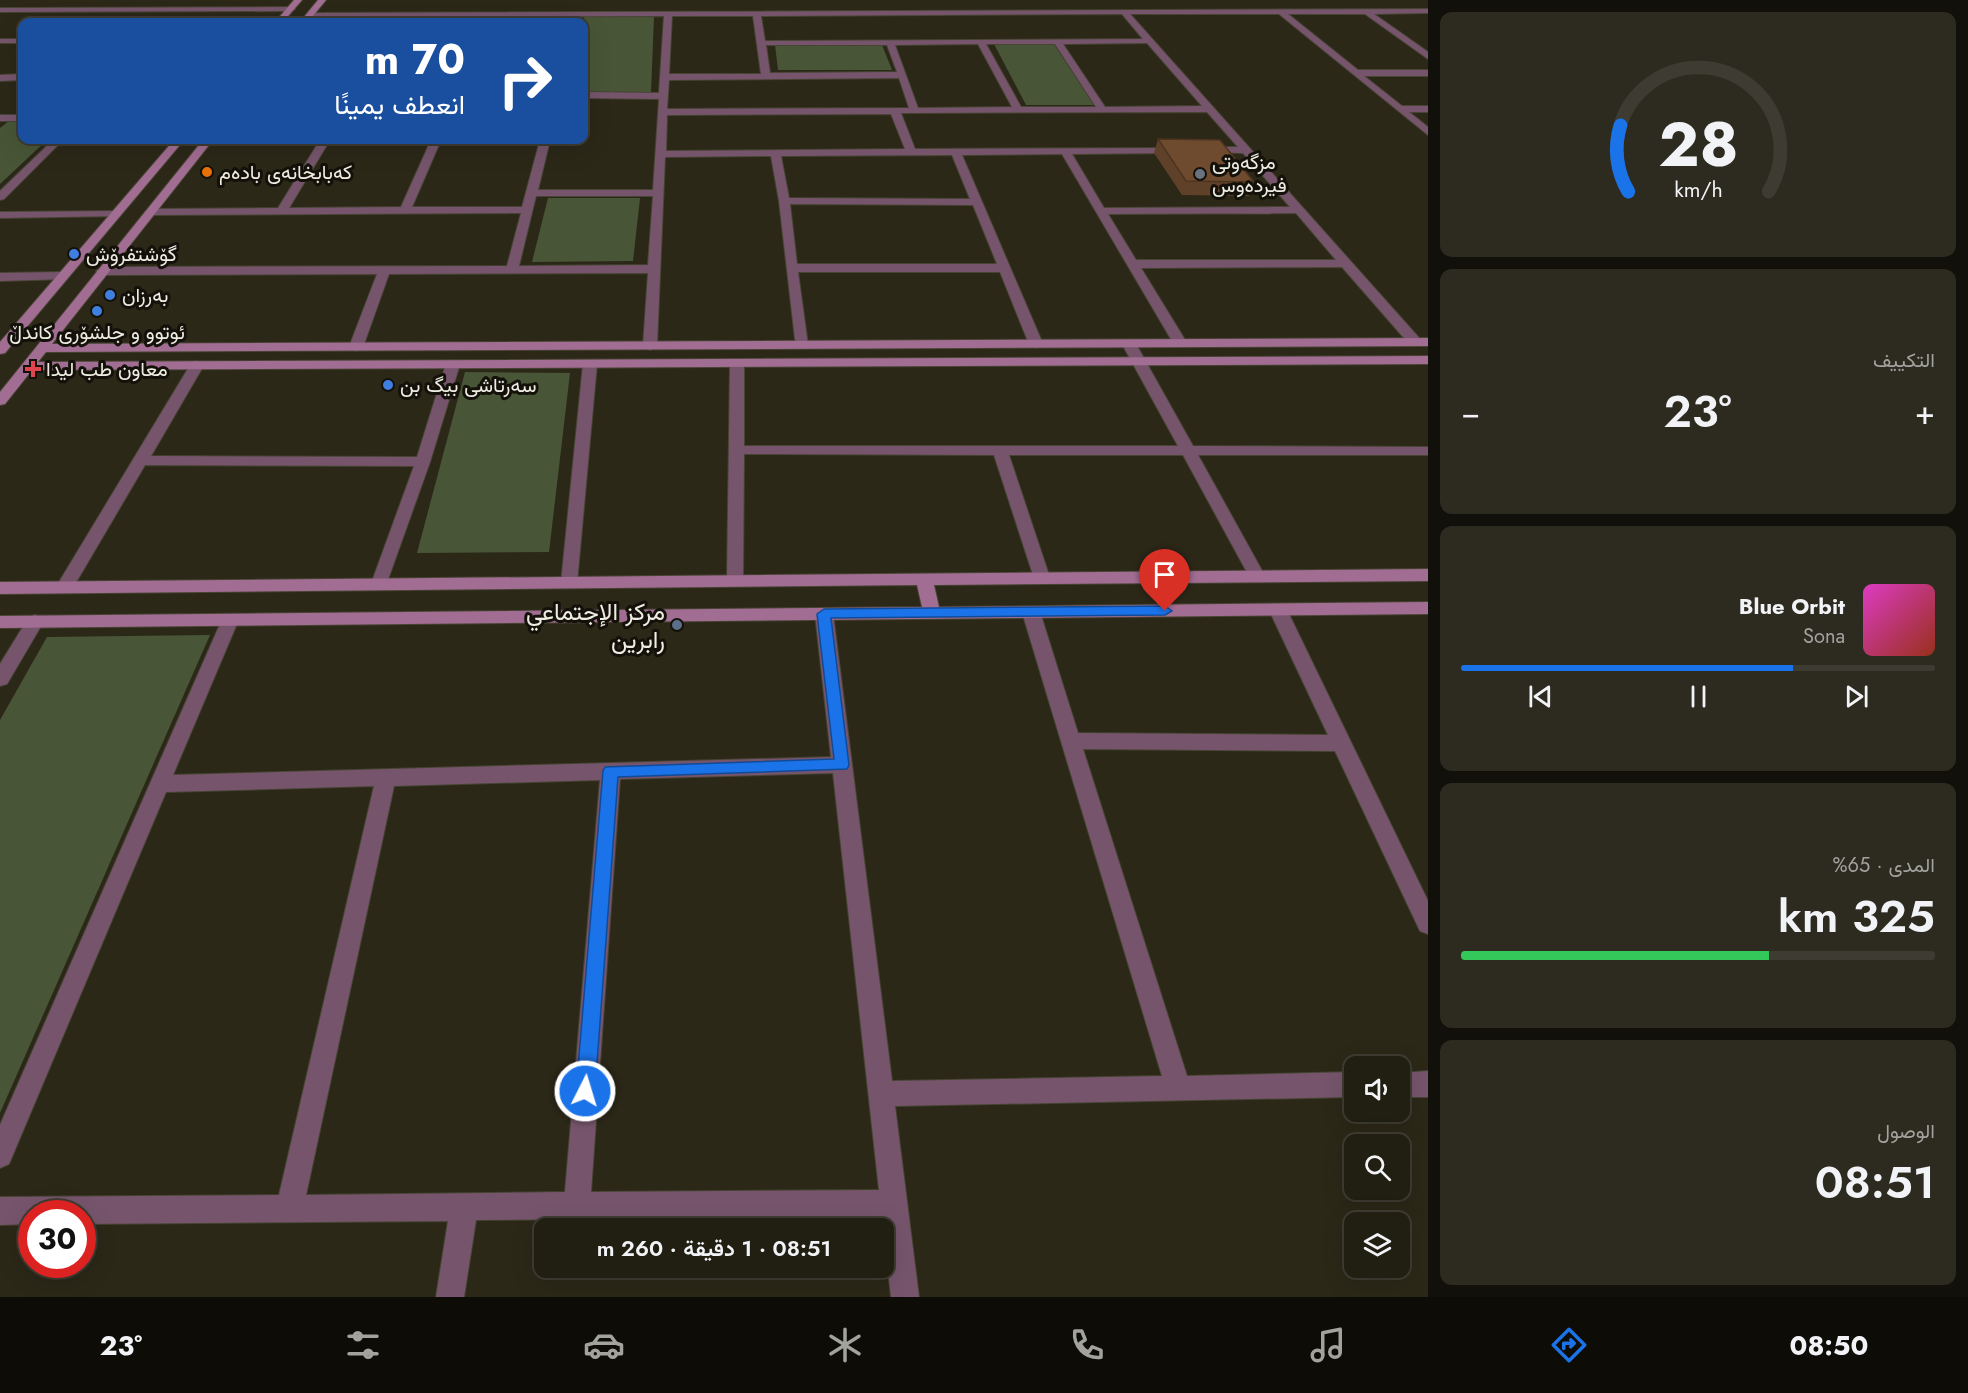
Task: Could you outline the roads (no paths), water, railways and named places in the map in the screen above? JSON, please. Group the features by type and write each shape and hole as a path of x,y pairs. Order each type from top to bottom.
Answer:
{"street":[{"path":"50,9 62,0"},
{"path":"131,9 141,0"},
{"path":"283,18 298,0"},
{"path":"307,18 322,0"},
{"path":"576,18 639,10 668,14 1281,12 1377,3"},
{"path":"316,8 639,10 1428,5"},
{"path":"1175,6 1182,12"},
{"path":"1360,6 1428,11"},
{"path":"1360,6 1428,56"},
{"path":"73,18 87,9"},
{"path":"191,16 198,9"},
{"path":"0,10 291,9"},
{"path":"1124,12 1346,263 1422,342"},
{"path":"1281,12 1428,132"},
{"path":"914,13 919,23"},
{"path":"650,346 668,14"},
{"path":"757,14 766,76"},
{"path":"310,15 375,18"},
{"path":"923,33 927,42"},
{"path":"1,41 18,40"},
{"path":"762,43 1150,41"},
{"path":"890,42 915,111"},
{"path":"981,42 1018,110"},
{"path":"1058,42 1103,110"},
{"path":"1356,73 1428,73"},
{"path":"664,77 902,75"},
{"path":"0,78 18,77"},
{"path":"588,95 663,96"},
{"path":"1401,109 1428,109"},
{"path":"663,112 1209,110"},
{"path":"895,111 911,152"},
{"path":"0,118 18,118"},
{"path":"0,197 54,144"},
{"path":"0,401 150,212 160,181 177,144"},
{"path":"0,350 116,214 203,144"},
{"path":"282,211 323,144"},
{"path":"405,211 434,144"},
{"path":"513,269 544,144"},
{"path":"660,154 1246,150"},
{"path":"1065,151 1180,343"},
{"path":"956,152 1036,344"},
{"path":"775,153 784,201 801,345"},
{"path":"532,193 658,193"},
{"path":"784,201 976,202"},
{"path":"150,212 528,210"},
{"path":"1101,211 1299,210"},
{"path":"0,215 116,214"},
{"path":"1133,264 1346,263"},
{"path":"791,268 1004,268"},
{"path":"102,271 654,269"},
{"path":"356,347 384,270"},
{"path":"0,277 63,276"},
{"path":"43,348 1422,342"},
{"path":"1129,344 1257,576"},
{"path":"28,366 1428,360"},
{"path":"735,581 737,363"},
{"path":"379,584 423,462 453,364"},
{"path":"569,583 590,364"},
{"path":"65,587 197,365"},
{"path":"736,450 1428,451"},
{"path":"1000,451 1042,578"},
{"path":"141,460 423,462"},
{"path":"0,588 1428,575"},
{"path":"924,579 932,613"},
{"path":"0,622 1428,608"},
{"path":"1278,610 1428,924"},
{"path":"1031,612 1178,1088"},
{"path":"824,614 905,1297"},
{"path":"0,1155 230,620"},
{"path":"0,679 35,621"},
{"path":"1070,741 1341,743"},
{"path":"159,784 842,765"},
{"path":"577,1206 610,771"},
{"path":"289,1209 386,778"},
{"path":"1410,1085 1428,1084"},
{"path":"880,1094 1344,1085"},
{"path":"0,1211 894,1203"},
{"path":"450,1297 464,1207"}],"place":[{"name":"کەبابخانەی بادەم","path":"207,172"},
{"name":"مزگە‌وتی فیردە‌وس","path":"1200,174"},
{"name":"گۆشتفرۆش","path":"74,254"},
{"name":"بەرزان","path":"110,295"},
{"name":"ئوتوو و جلشۆری کاندڵ","path":"97,311"},
{"name":"معاون طب لیدا","path":"33,369"},
{"name":"سەرتاشی بیگ بن","path":"388,385"},
{"name":"مركز الإجتماعي رابرين","path":"677,625"}]}
